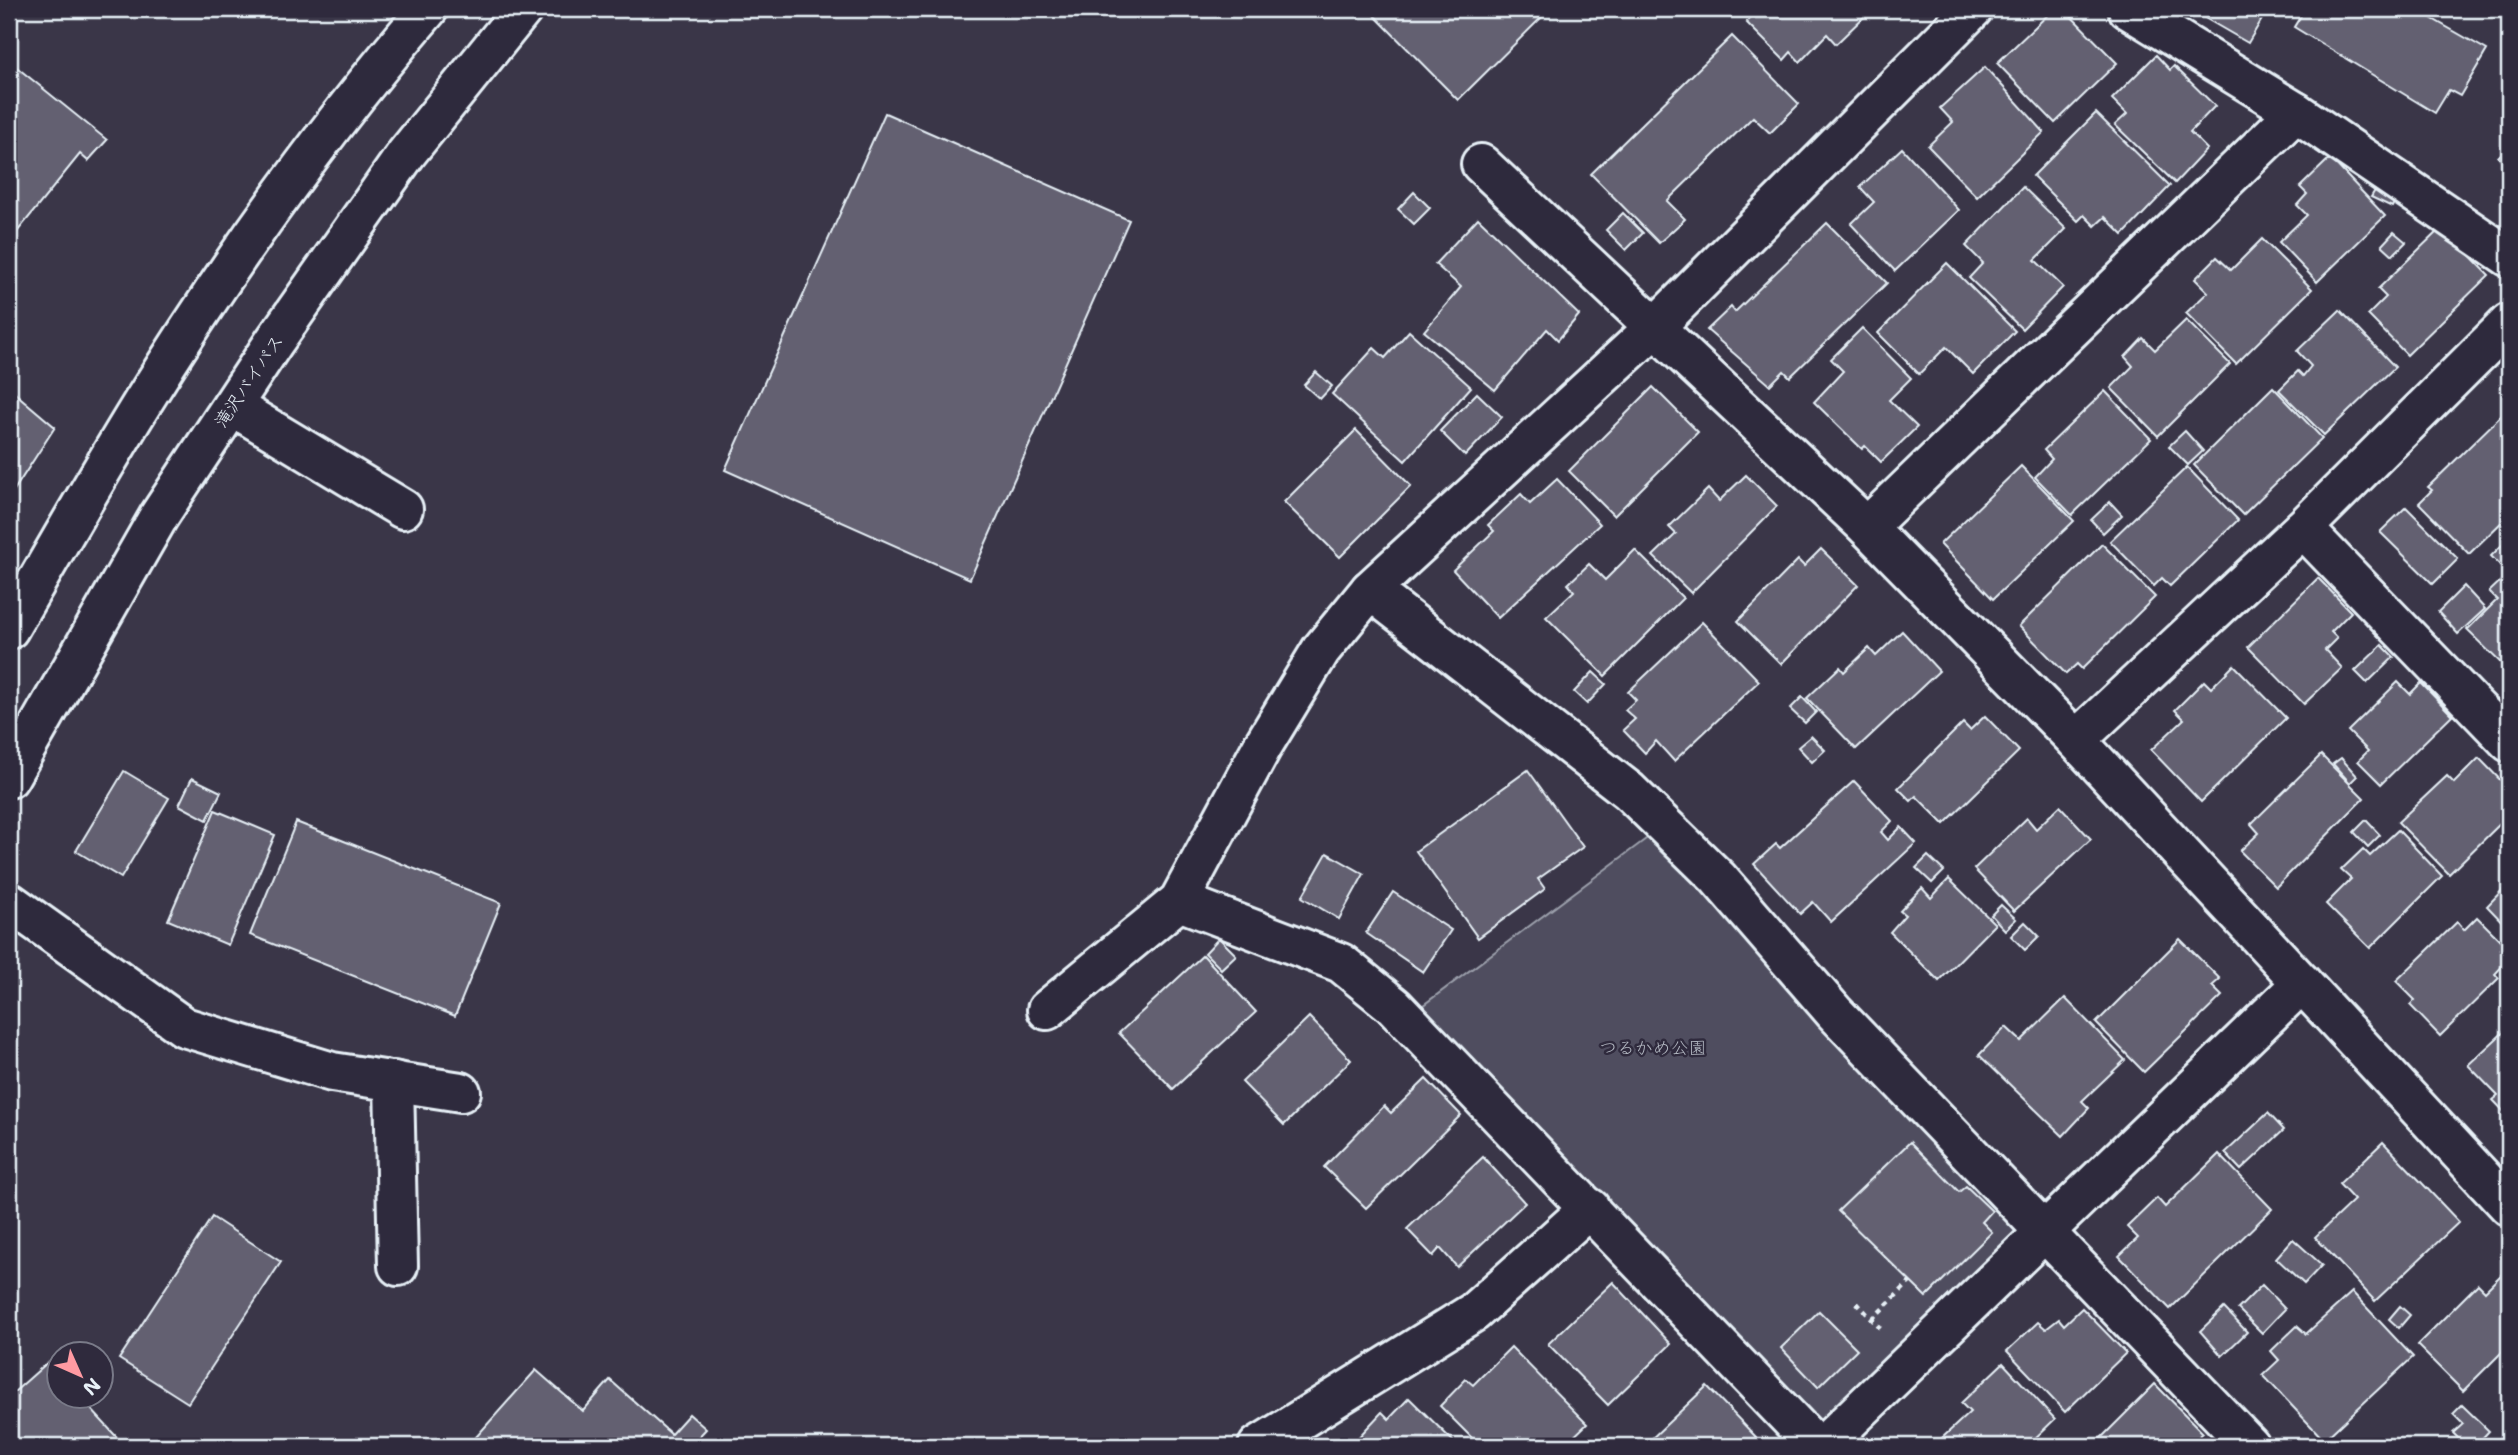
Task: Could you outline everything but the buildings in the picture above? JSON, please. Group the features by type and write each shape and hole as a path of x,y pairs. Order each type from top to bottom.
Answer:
{"main road":[{"path":"9,629 141,405 222,280 356,93 428,9"},
{"name":"滝沢バイパス","path":"9,778 159,516 232,405 406,154 523,9"},
{"path":"1046,1010 1179,901 1262,747 1321,650 1370,590 1654,328 1973,9"},
{"path":"2128,9 2296,112 2509,257"},
{"path":"1867,527 2296,112"},
{"path":"1481,164 1867,527 2076,740 2302,983 2505,1194"},
{"path":"2076,740 2303,528 2509,323"},
{"path":"232,405 403,509"},
{"path":"2303,528 2509,742"},
{"path":"1370,590 1629,791 1718,878 1834,1012 2249,1446"},
{"path":"1179,901 1341,962 1394,1006 1816,1446"},
{"path":"9,902 184,1027 332,1072 461,1092"},
{"path":"1823,1446 2302,983"},
{"path":"394,1082 398,1266"},
{"path":"1258,1446 1474,1312 1590,1208"}],"path":[{"path":"1872,1320 1910,1282"}],"green space":[{"name":"つるかめ公園","path":"1654,833 2024,1232 1818,1430 1418,1009"}]}
